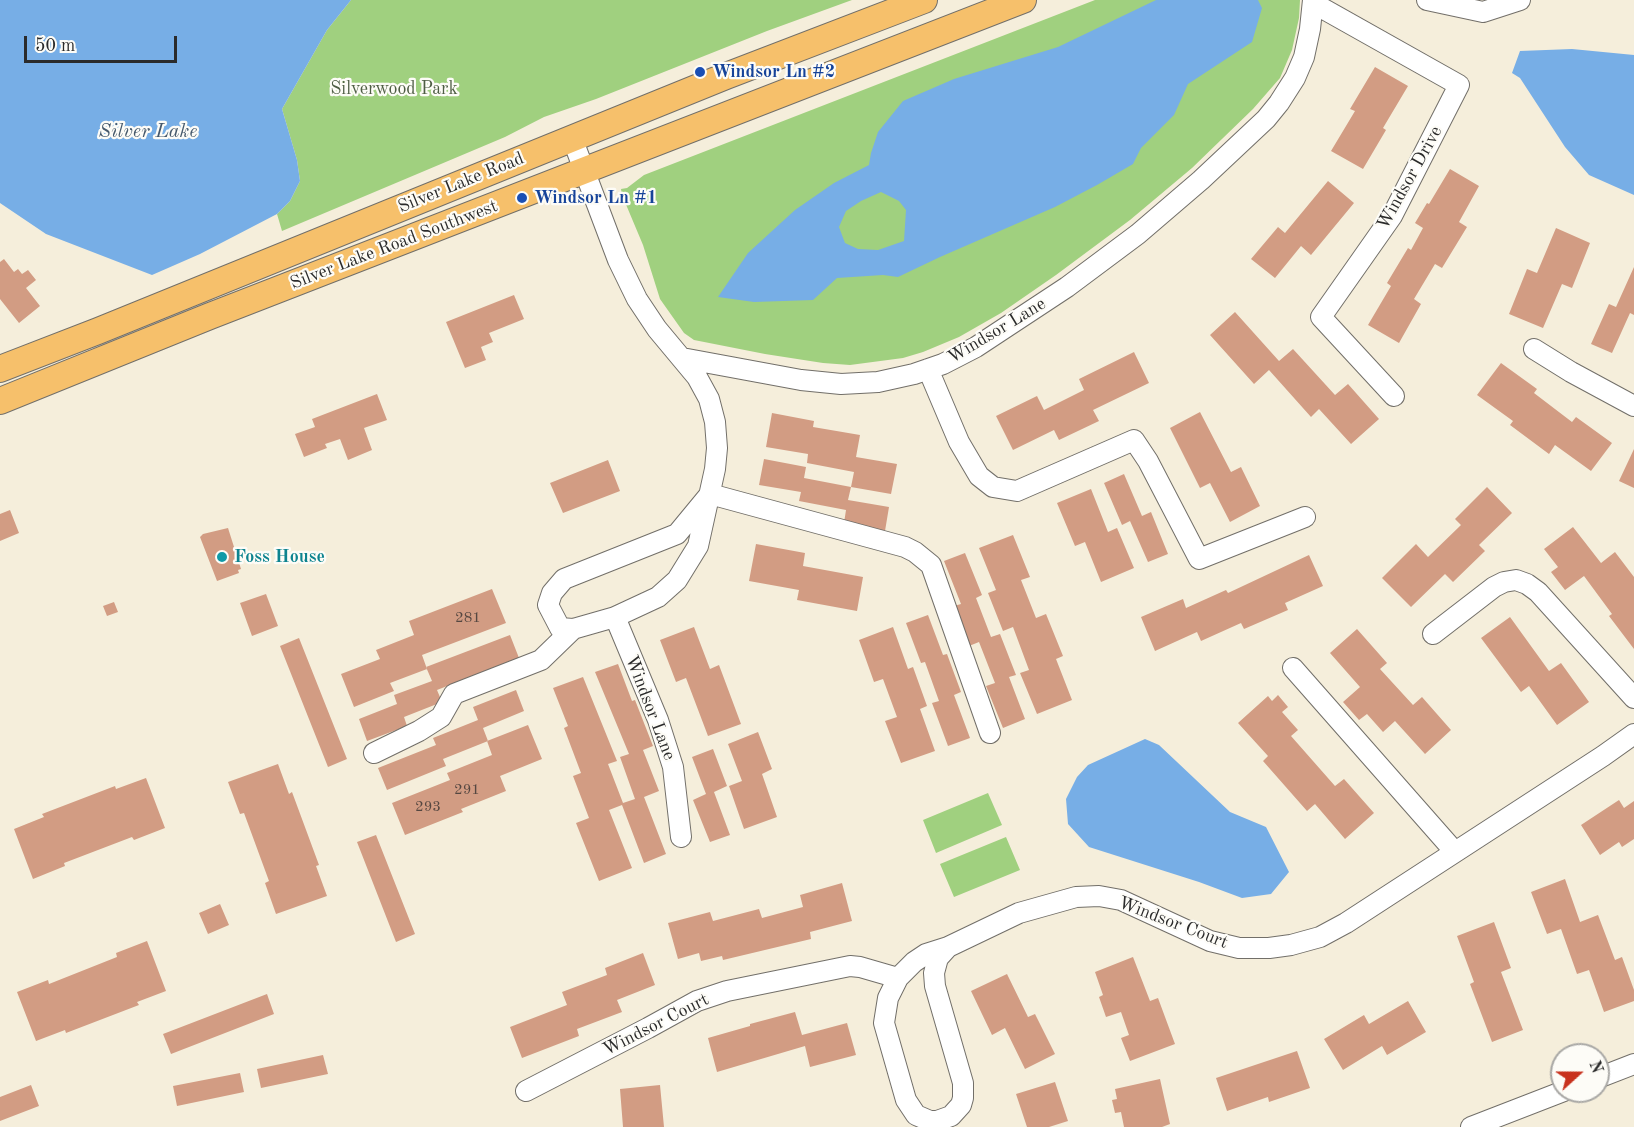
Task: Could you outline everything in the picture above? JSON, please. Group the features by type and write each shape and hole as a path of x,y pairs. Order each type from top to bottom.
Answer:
{"main road":[{"name":"Silver Lake Road","path":"0,369 760,62 924,0"},
{"name":"Silver Lake Road Southwest","path":"0,401 210,316 1023,0"}],"street":[{"path":"1427,0 1483,12 1520,0"},
{"name":"Windsor Lane","path":"682,358 801,380 841,384 878,382 928,369 976,348 1067,287 1138,234 1233,150 1280,103 1304,57 1313,1"},
{"name":"Windsor Drive","path":"1313,1 1459,85 1392,216 1321,317 1394,396"},
{"path":"572,138 618,260 637,298 657,329 697,377 709,399 715,422 717,448 710,494 699,546 677,580 658,597 615,617 573,629 560,628 548,605 552,593 564,579 677,534 710,494"},
{"path":"1534,349 1634,406"},
{"path":"928,369 959,442 979,476 993,487 1017,491 1134,440 1148,461 1199,559 1305,517"},
{"path":"710,494 905,547 915,552 931,566 990,733"},
{"path":"1433,634 1494,587 1516,580 1538,592 1634,699"},
{"name":"Windsor Lane","path":"615,617 658,720 673,766 681,837"},
{"path":"375,753 441,717 454,694 541,660 573,629"},
{"path":"1293,668 1455,852"},
{"name":"Windsor Court","path":"948,947 938,958 934,973 935,986 964,1091 957,1111 937,1121 922,1119 911,1110 906,1100 884,1023 888,998 898,978 926,954 948,947 1019,913 1062,899 1099,896 1121,900 1210,941 1239,948 1269,948 1320,937 1346,923 1604,756 1634,734"},
{"name":"Windsor Court","path":"526,1091 697,1000 727,991 850,966 898,978"},
{"path":"1610,1073 1634,1064"},
{"path":"1471,1127 1550,1096"}],"green space":[{"name":"Silverwood Park","path":"351,0 852,0 544,117 505,137 282,231 277,214 290,201 300,181 297,160 282,109 327,30"},
{"path":"1095,0 1300,0 1299,18 1292,50 1280,78 1253,109 1192,168 1130,220 1001,313 959,337 903,358 850,365 765,354 694,340 684,333 660,299 643,245 621,189 627,188 644,175"},
{"path":"988,793 1002,825 936,853 923,820"},
{"path":"1006,837 1020,870 954,897 940,864"}],"water":[{"name":"Silver Lake","path":"0,0 351,0 327,30 282,109 297,160 300,181 290,201 277,214 200,254 152,275 46,234 0,203"},
{"path":"1156,0 1258,0 1262,8 1252,42 1188,84 1174,115 1141,148 1133,164 1097,185 1055,207 898,277 883,275 837,278 813,300 754,302 718,297 748,253 795,210 834,183 869,165 878,132 903,101 954,79 1058,47","holes":["881,192 899,201 906,210 904,241 878,250 858,249 845,243 839,227 846,211"]},
{"path":"1572,49 1634,55 1634,195 1589,175 1565,147 1520,78 1512,73 1520,51"},
{"path":"1145,739 1159,745 1230,812 1266,827 1289,872 1271,894 1242,898 1089,847 1068,824 1066,799 1077,777 1088,765"}],"building":[{"path":"1375,67 1408,86 1383,128 1386,130 1363,169 1331,151 1355,111 1350,109"},
{"path":"1450,169 1479,186 1459,222 1467,227 1442,268 1435,264 1414,299 1421,304 1399,343 1368,325 1391,286 1387,283 1408,248 1411,250 1423,228 1415,223"},
{"path":"1328,181 1354,203 1311,255 1301,246 1275,278 1251,259 1278,227 1285,233"},
{"path":"1556,228 1590,243 1572,288 1562,284 1543,328 1509,314 1527,269 1537,273"},
{"path":"4,259 14,272 18,269 22,274 28,270 36,280 26,288 40,306 19,323 0,299 0,262"},
{"path":"1634,267 1634,315 1630,313 1612,353 1591,344 1609,304 1616,307"},
{"path":"514,295 524,319 489,333 493,342 481,347 486,360 465,368 446,322"},
{"path":"1235,312 1279,361 1293,349 1335,395 1348,384 1379,419 1351,444 1319,409 1311,417 1269,370 1254,384 1210,335"},
{"path":"1134,352 1149,383 1093,410 1099,421 1059,440 1054,430 1013,450 996,416 1037,396 1044,410 1084,390 1079,379"},
{"path":"1501,363 1537,389 1534,393 1572,422 1576,417 1612,443 1591,471 1555,445 1549,454 1510,425 1513,421 1477,395"},
{"path":"377,394 387,420 364,428 372,450 348,460 340,439 325,444 327,448 304,457 295,434 315,427 312,419"},
{"path":"1200,412 1231,472 1241,467 1260,506 1230,522 1210,483 1200,488 1170,428"},
{"path":"772,413 814,421 813,427 860,435 856,457 897,464 891,494 851,487 854,472 807,463 808,454 766,447"},
{"path":"1634,449 1634,488 1619,481"},
{"path":"764,459 806,467 804,478 851,487 848,500 889,507 885,531 844,523 846,510 799,501 801,492 759,485"},
{"path":"608,460 620,491 563,513 550,483"},
{"path":"1124,474 1142,516 1151,512 1168,554 1148,562 1130,521 1122,525 1104,483"},
{"path":"1487,487 1512,513 1479,545 1485,551 1453,582 1445,574 1411,607 1382,578 1416,544 1428,557 1461,525 1455,519"},
{"path":"1091,489 1108,532 1117,528 1134,568 1101,582 1085,542 1075,546 1057,503"},
{"path":"10,510 19,533 0,541 0,514"},
{"path":"1573,527 1601,563 1615,552 1634,577 1634,649 1609,616 1612,614 1584,576 1565,590 1551,572 1558,567 1544,549"},
{"name":"Foss House","path":"228,528 241,569 238,570 239,573 217,581 200,537 203,534"},
{"path":"1013,535 1030,577 1021,580 1036,618 1046,614 1063,656 1056,659 1072,700 1037,714 1020,673 1029,670 1013,627 1003,631 988,593 996,590 979,548"},
{"path":"756,544 805,553 803,566 863,577 857,611 797,600 799,590 749,581"},
{"path":"965,553 982,595 976,598 991,637 1000,634 1016,675 1009,677 1025,719 1003,728 986,686 995,683 979,642 969,646 954,606 961,604 944,561"},
{"path":"1309,555 1323,586 1285,603 1288,610 1244,629 1241,623 1201,641 1197,632 1155,651 1141,617 1183,599 1186,608 1226,590 1228,593"},
{"path":"492,589 506,623 422,655 427,669 390,683 394,691 354,707 341,674 380,659 376,650 414,635 409,621"},
{"path":"266,594 278,626 252,636 240,603"},
{"path":"114,602 118,612 107,616 103,606"},
{"path":"928,615 943,655 947,654 961,692 954,695 970,738 948,746 932,703 939,701 925,662 921,663 906,623"},
{"path":"1510,617 1549,671 1561,663 1589,702 1557,725 1529,686 1521,692 1481,638"},
{"path":"694,627 710,669 719,665 741,724 708,736 686,678 676,682 660,640"},
{"path":"893,627 908,669 913,667 927,706 920,709 935,751 901,763 885,721 897,717 883,679 874,682 859,640"},
{"path":"1357,629 1387,663 1380,669 1413,705 1422,697 1451,730 1425,754 1395,721 1383,732 1367,714 1359,720 1343,702 1360,687 1330,653"},
{"path":"510,635 519,658 437,690 442,702 404,717 407,726 367,741 359,719 397,704 394,695 432,681 426,667"},
{"path":"299,638 347,759 328,767 280,646"},
{"path":"618,664 653,746 643,750 659,791 644,797 666,854 644,863 622,805 609,810 632,868 599,881 576,823 589,818 573,776 581,773 564,728 568,726 553,688 583,677 617,761 608,764 623,803 635,799 620,757 629,754 595,672"},
{"path":"516,690 524,711 483,728 488,741 443,759 446,766 387,790 378,768 436,745 433,738 478,720 473,707"},
{"path":"1278,695 1288,707 1282,712 1298,730 1291,736 1335,786 1344,779 1374,813 1345,839 1315,804 1307,811 1263,761 1268,756 1238,723 1268,696 1272,701"},
{"path":"528,725 542,759 500,776 506,791 461,809 463,812 405,835 392,803 450,780 447,773 492,755 487,741"},
{"path":"758,732 772,769 762,774 777,817 744,829 729,786 742,781 728,744"},
{"path":"713,749 727,786 714,792 730,835 710,842 693,800 706,794 692,757"},
{"path":"278,764 289,794 292,792 319,865 316,866 327,896 276,914 265,883 269,881 244,813 240,814 228,782"},
{"path":"146,778 165,828 134,840 132,837 64,863 65,866 33,879 14,829 44,817 42,814 115,786 116,789"},
{"path":"1619,800 1624,808 1634,801 1634,839 1622,847 1619,842 1600,855 1581,825"},
{"path":"376,835 415,934 396,942 357,842"},
{"path":"1565,879 1580,922 1598,915 1615,960 1622,957 1634,990 1634,1001 1604,1012 1589,970 1577,974 1561,929 1547,934 1531,892"},
{"path":"842,883 852,921 810,932 811,939 723,960 722,956 701,961 699,953 678,959 668,923 710,912 713,921 759,909 762,918 803,907 800,895"},
{"path":"220,904 229,925 208,934 199,913"},
{"path":"1494,922 1511,968 1501,972 1523,1030 1492,1042 1470,984 1474,982 1457,936"},
{"path":"147,941 166,991 137,1002 139,1005 66,1033 65,1030 36,1041 17,992 48,980 49,984 117,957 116,953"},
{"path":"643,953 655,985 617,1000 622,1012 577,1029 579,1036 522,1058 510,1027 567,1005 562,992 607,975 605,968"},
{"path":"1133,957 1150,1001 1158,998 1175,1044 1130,1061 1121,1038 1129,1035 1121,1012 1106,1017 1099,997 1103,995 1095,972"},
{"path":"1007,974 1028,1017 1035,1014 1055,1054 1025,1069 1005,1028 992,1035 971,991"},
{"path":"267,994 274,1014 171,1054 163,1034"},
{"path":"1408,1001 1426,1032 1387,1055 1382,1046 1343,1070 1324,1039 1364,1015 1369,1024"},
{"path":"795,1012 802,1035 847,1023 856,1055 810,1067 805,1046 717,1072 708,1038"},
{"path":"1297,1051 1310,1088 1269,1102 1268,1097 1227,1111 1216,1078"},
{"path":"323,1055 328,1074 261,1088 257,1069"},
{"path":"240,1073 244,1092 177,1106 173,1086"},
{"path":"1160,1079 1170,1124 1162,1127 1124,1127 1121,1112 1115,1113 1112,1100 1117,1099 1115,1089"},
{"path":"1055,1082 1068,1121 1049,1127 1027,1127 1016,1094"},
{"path":"31,1085 39,1106 0,1121 0,1097"},
{"path":"660,1085 664,1127 623,1127 620,1089"}],"place":[{"name":"Windsor Ln #2","path":"700,72"},
{"name":"Windsor Ln #1","path":"522,198"},
{"name":"Foss House","path":"222,557"}]}
